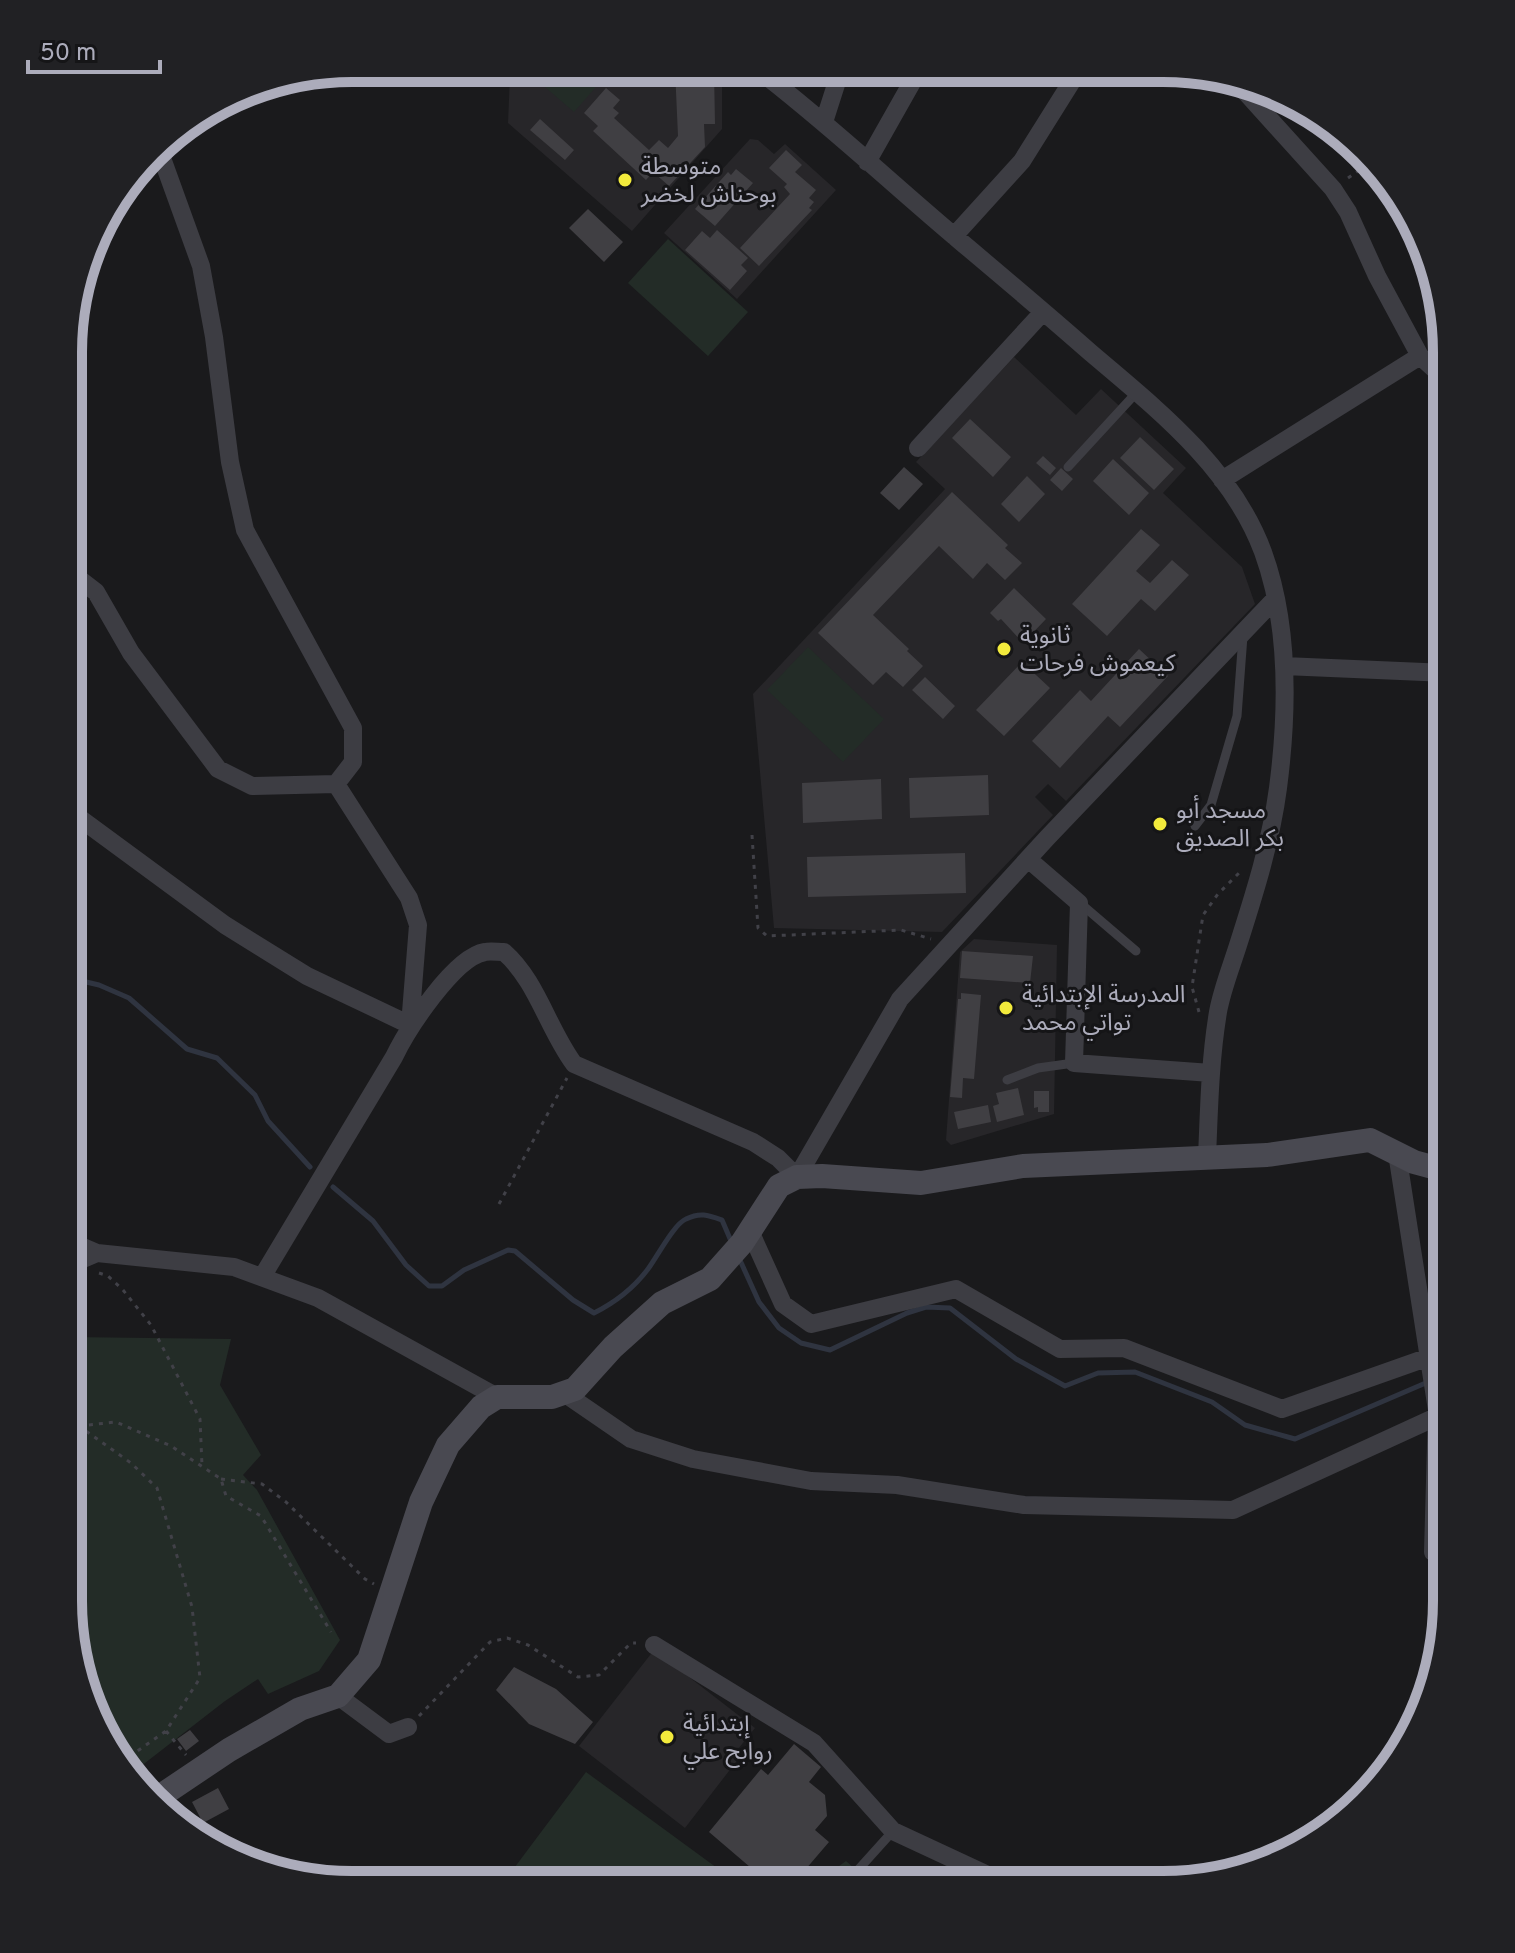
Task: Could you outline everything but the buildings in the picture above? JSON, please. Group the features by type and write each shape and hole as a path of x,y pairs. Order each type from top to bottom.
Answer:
{"main road":[{"path":"163,1794 300,1709 338,1696 369,1660 421,1502 448,1445 481,1407 497,1397 552,1397 575,1389 613,1347 662,1303 710,1279 740,1244 779,1186 797,1177 921,1183 1023,1166 1267,1155 1370,1140 1414,1162 1432,1167"}],"street":[{"path":"774,82 1137,392 1202,453 1242,508 1263,551 1275,599 1284,666 1278,786 1271,834 1218,1010 1207,1158"},
{"path":"824,122 837,82"},
{"path":"867,162 912,82"},
{"path":"954,236 1022,161 1071,82"},
{"path":"1250,97 1333,189 1348,212 1377,276 1420,356 1433,368"},
{"path":"163,160 201,266 214,337 230,462 245,530 353,728 353,762 336,784"},
{"path":"918,448 1043,312"},
{"path":"1222,480 1420,356"},
{"path":"82,581 96,592 131,653 218,769 252,786 336,784"},
{"path":"262,1277 394,1057 410,1025 462,964 483,952 504,952 520,966 559,1044 574,1064 753,1142 778,1158 797,1177 900,999 1275,599"},
{"path":"1284,666 1433,672"},
{"path":"336,784 409,898 418,925 410,1025"},
{"path":"82,820 225,925 307,976 410,1025"},
{"path":"1028,859 1079,903 1074,1063 1211,1073"},
{"path":"1397,1153 1432,1383"},
{"path":"740,1244 783,1304 811,1324 956,1289 1060,1349 1124,1348 1282,1409 1431,1372"},
{"path":"82,1256 234,1267 318,1298 497,1397"},
{"path":"564,1393 631,1439 693,1459 811,1481 897,1485 1024,1505 1233,1510 1432,1419"},
{"path":"654,1645 814,1743 893,1831 979,1871"},
{"path":"338,1696 389,1734 408,1727"}],"lane":[{"path":"1068,467 1137,392"},
{"path":"1195,826 1211,805 1237,716 1243,633"},
{"path":"1079,903 1136,951"},
{"path":"1007,1080 1038,1068 1074,1063"},
{"path":"857,1871 893,1831"}],"path":[{"path":"1333,189 1361,169"},
{"path":"752,835 758,928 767,936 901,930 950,944"},
{"path":"1215,1035 1204,1031 1192,987 1203,915 1235,874 1246,867 1261,870"},
{"path":"499,1204 574,1064"},
{"path":"82,1259 123,1290 151,1325 200,1419 202,1466"},
{"path":"82,1426 116,1422 171,1446 221,1479 262,1484 286,1502 365,1579 392,1588"},
{"path":"82,1428 131,1463 157,1488 192,1607 200,1678 166,1731 131,1755"},
{"path":"221,1479 226,1496 261,1516 331,1632"},
{"path":"408,1727 490,1642 507,1638 528,1645 578,1677 599,1675 631,1643 654,1645"},
{"path":"166,1731 198,1771"}],"shaded area":[{"name":"متوسطة بوحناش لخضر","path":"510,83 722,83 722,129 632,231 508,123"},
{"path":"540,83 600,83 574,112"},
{"path":"750,139 758,140 774,154 785,144 836,190 737,299 664,233"},
{"path":"668,239 748,312 708,356 628,283"},
{"name":"ثانوية كيعموش فرحات","path":"1014,357 1076,415 1101,389 1186,468 1163,493 1242,567 1255,604 1066,801 1048,784 1035,797 1053,815 942,932 774,928 753,694 945,489 916,462"},
{"path":"808,647 884,719 843,762 767,690"},
{"name":"المدرسة الإبتدائية تواتي محمد","path":"974,939 1057,945 1054,1114 951,1145 946,1140 960,952"},
{"path":"82,1337 231,1339 220,1385 261,1455 243,1475 257,1490 340,1640 319,1671 268,1694 258,1679 140,1767 118,1736 96,1688 87,1654 82,1601"},
{"name":"إبتدائية روابح علي","path":"654,1650 755,1728 734,1754 739,1758 685,1828 579,1746"},
{"path":"586,1772 721,1871 512,1871"},
{"path":"846,1861 857,1871 832,1871"}],"waterway":[{"path":"82,981 129,998 187,1049 217,1058 255,1095 268,1121 310,1167"},
{"path":"333,1187 373,1221 406,1265 429,1286 442,1286 464,1270 508,1250 515,1251 573,1300 594,1313 617,1300 636,1283 671,1234 686,1219 704,1215 722,1220 731,1241"},
{"path":"739,1258 759,1302 779,1328 801,1343 830,1350 907,1313 926,1307 950,1308 1016,1359 1065,1386 1098,1373 1135,1372 1212,1402 1245,1425 1295,1439 1428,1382"}],"place":[{"name":"متوسطة بوحناش لخضر","path":"625,180"},
{"name":"ثانوية كيعموش فرحات","path":"1004,649"},
{"name":"مسجد أبو بكر الصديق","path":"1160,824"},
{"name":"المدرسة الإبتدائية تواتي محمد","path":"1006,1008"},
{"name":"إبتدائية روابح علي","path":"667,1737"}]}
